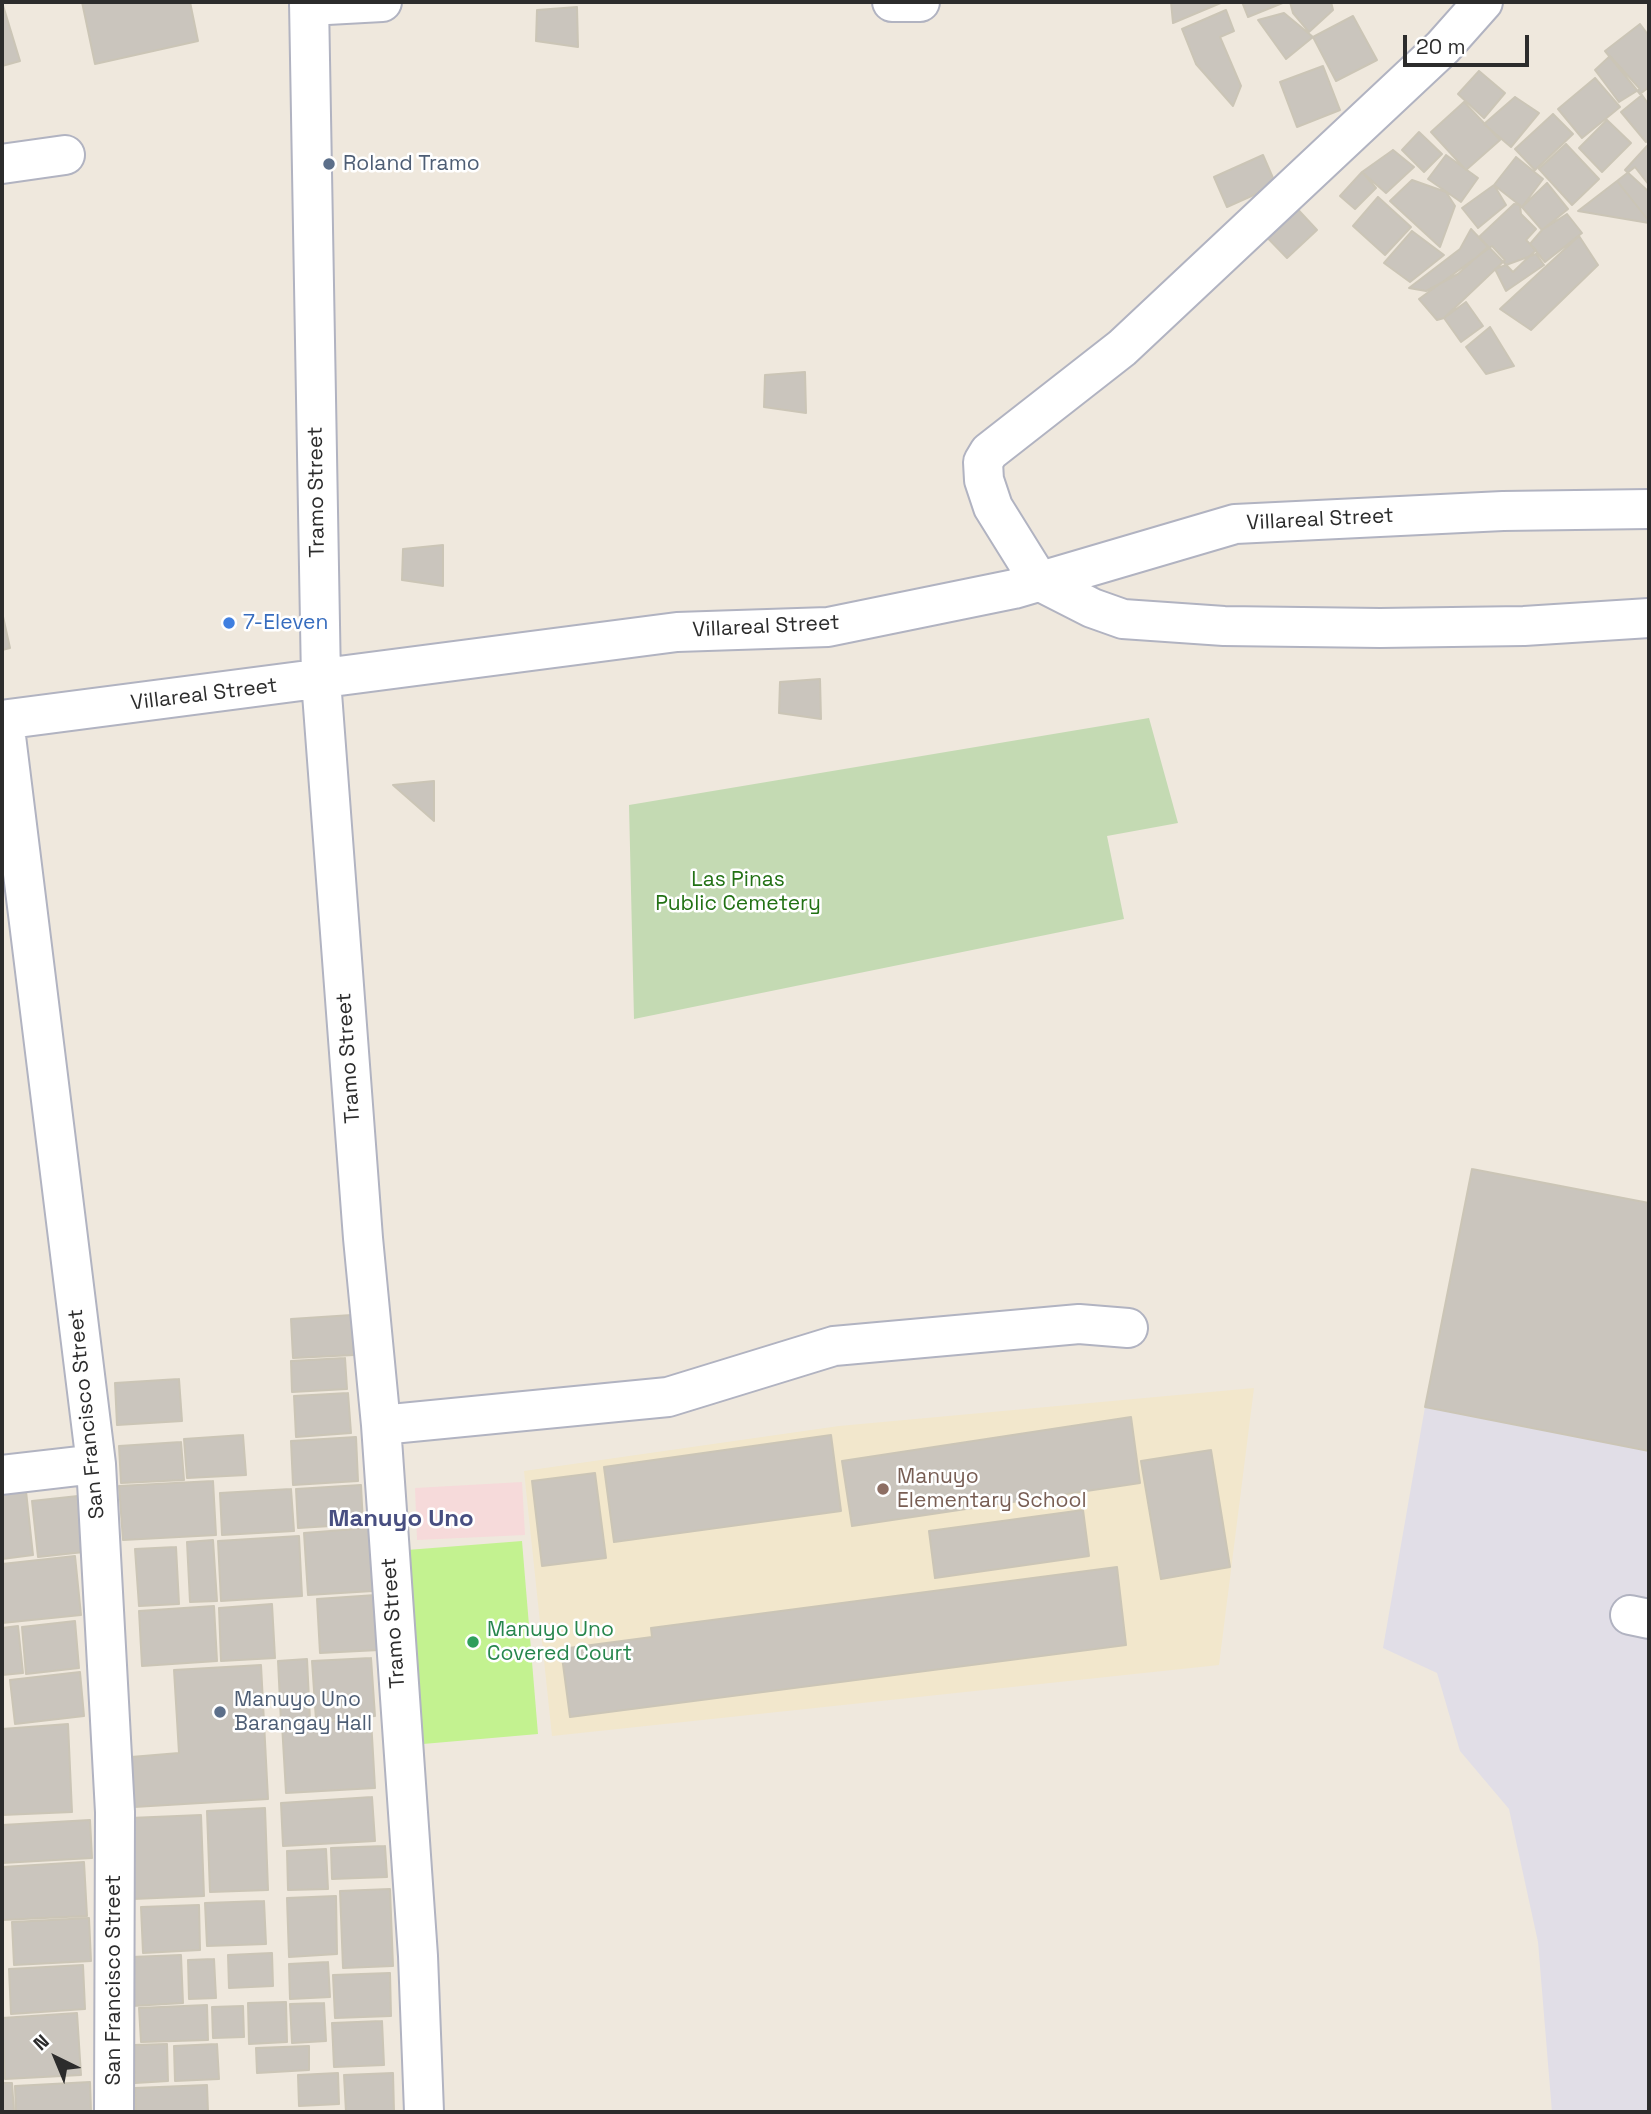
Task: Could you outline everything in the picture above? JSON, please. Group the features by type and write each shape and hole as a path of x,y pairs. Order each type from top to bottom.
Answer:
{"street":[{"path":"309,4 382,2"},
{"path":"892,2 920,2"},
{"path":"1483,2 1443,47 1131,339 989,452 983,462 984,480 993,507 1039,581 1105,614 1123,619 1176,624 1380,628 1524,626 1649,618"},
{"name":"Tramo Street","path":"309,4 321,680 363,1238 381,1425 418,1956 424,2112"},
{"path":"2,164 65,155"},
{"name":"Villareal Street","path":"3,720 677,632 828,626 1039,581 1235,524 1503,511 1649,509"},
{"name":"San Francisco Street","path":"3,720 96,1464 115,1812 114,2112"},
{"path":"381,1425 668,1397 834,1346 1079,1324 1128,1328"},
{"path":"2,1475 96,1464"}],"shaded area":[{"path":"1472,1169 1649,1203 1649,2112 1552,2112 1538,1942 1509,1809 1460,1751 1437,1673 1383,1648 1425,1407"},
{"path":"1254,1388 1219,1665 552,1736 524,1471 839,1426"},
{"path":"522,1482 525,1535 417,1540 415,1488"}],"green space":[{"name":"Las Pinas Public Cemetery","path":"1149,718 1178,823 1107,836 1124,919 634,1019 629,805"},
{"name":"Manuyo Uno Covered Court","path":"522,1541 538,1734 423,1744 407,1550"}],"building":[{"path":"2,2 20,61 2,66"},
{"path":"82,2 190,2 198,41 95,64"},
{"path":"1171,2 1223,2 1173,23"},
{"path":"1242,2 1285,2 1248,17"},
{"path":"1290,2 1331,2 1333,10 1309,32 1293,13"},
{"path":"577,7 578,47 536,41 537,10"},
{"path":"1226,10 1234,31 1220,37 1241,86 1233,106 1196,64 1182,29"},
{"path":"1284,13 1313,37 1286,59 1258,20"},
{"path":"1353,16 1377,60 1336,81 1313,37"},
{"path":"1640,24 1649,36 1649,87 1640,94 1605,51"},
{"path":"1610,56 1640,89 1619,102 1595,70"},
{"path":"1323,66 1340,110 1297,127 1280,82"},
{"path":"1479,71 1505,93 1484,118 1458,94"},
{"path":"1595,78 1620,107 1582,138 1558,109"},
{"path":"1642,95 1649,105 1649,139 1646,142 1621,112"},
{"path":"1515,97 1539,113 1511,147 1484,124"},
{"path":"1464,102 1500,140 1466,170 1431,132"},
{"path":"1553,114 1573,134 1535,170 1515,149"},
{"path":"1607,120 1631,143 1602,172 1579,148"},
{"path":"1419,132 1442,154 1424,172 1402,150"},
{"path":"1566,144 1599,179 1572,205 1539,169"},
{"path":"1647,146 1649,149 1649,192 1625,170"},
{"path":"1393,150 1414,167 1386,193 1362,172"},
{"path":"1263,155 1276,185 1227,207 1214,177"},
{"path":"1446,155 1478,178 1461,202 1428,179"},
{"path":"1516,157 1543,179 1522,207 1494,185"},
{"path":"1635,167 1649,185 1649,221 1617,181"},
{"path":"1362,172 1376,188 1355,209 1340,196"},
{"path":"1412,180 1446,192 1455,206 1440,247 1390,201"},
{"path":"1617,181 1649,221 1649,223 1578,211"},
{"path":"1547,183 1568,209 1542,230 1522,207"},
{"path":"1494,185 1506,205 1478,228 1462,208"},
{"path":"1378,197 1411,227 1385,255 1353,226"},
{"path":"1290,201 1317,230 1287,258 1259,229"},
{"path":"1514,204 1520,205 1521,214 1536,229 1526,240 1536,250 1513,272 1479,237"},
{"path":"1567,214 1582,233 1545,262 1530,244 1542,230"},
{"path":"1471,229 1488,247 1458,274 1426,291 1409,288 1460,249"},
{"path":"1412,231 1444,255 1410,282 1384,263"},
{"path":"1579,236 1598,265 1531,330 1500,309"},
{"path":"1492,246 1505,260 1444,318 1437,320 1419,299"},
{"path":"1536,254 1544,265 1506,291 1495,269"},
{"path":"1466,302 1483,326 1461,342 1444,318"},
{"path":"1490,327 1514,366 1486,374 1466,347"},
{"path":"805,372 806,413 764,407 765,375"},
{"path":"443,545 443,586 402,580 403,549"},
{"path":"2,612 10,648 2,650"},
{"path":"820,679 821,719 779,713 780,682"},
{"path":"434,781 434,821 393,785"},
{"path":"1472,1169 1649,1203 1649,1451 1425,1407"},
{"path":"352,1315 354,1355 293,1358 291,1319"},
{"path":"345,1358 347,1389 292,1392 291,1361"},
{"path":"179,1379 182,1421 117,1425 115,1383"},
{"path":"348,1393 351,1433 296,1437 294,1396"},
{"path":"1131,1417 1140,1483 852,1526 842,1461"},
{"path":"243,1435 246,1475 187,1478 184,1439"},
{"path":"831,1435 841,1511 614,1542 604,1467"},
{"path":"356,1437 358,1481 293,1485 291,1441"},
{"path":"181,1442 184,1480 121,1483 119,1446"},
{"path":"1211,1450 1230,1567 1161,1579 1141,1461"},
{"path":"595,1473 606,1558 542,1566 532,1481"},
{"path":"213,1481 216,1535 123,1540 119,1486"},
{"path":"361,1485 363,1524 298,1528 296,1489"},
{"path":"291,1489 294,1531 222,1535 220,1493"},
{"path":"26,1491 33,1555 2,1559 2,1494"},
{"path":"78,1496 84,1552 38,1557 32,1501"},
{"path":"1083,1510 1089,1556 935,1578 929,1531"},
{"path":"370,1528 373,1591 308,1595 304,1533"},
{"path":"299,1536 302,1596 221,1601 218,1541"},
{"path":"213,1540 217,1601 190,1602 187,1542"},
{"path":"176,1547 179,1604 139,1606 135,1549"},
{"path":"75,1556 81,1615 2,1623 2,1564"},
{"path":"1117,1567 1126,1645 570,1717 561,1649 652,1637 651,1628"},
{"path":"376,1595 379,1650 320,1653 317,1599"},
{"path":"272,1604 275,1658 221,1661 219,1608"},
{"path":"214,1606 217,1661 142,1666 139,1611"},
{"path":"75,1621 79,1668 26,1674 22,1627"},
{"path":"18,1626 23,1673 2,1675 2,1628"},
{"path":"371,1658 375,1716 316,1720 312,1661"},
{"path":"307,1659 310,1720 281,1722 278,1661"},
{"name":"Manuyo Uno Barangay Hall","path":"261,1665 268,1799 134,1807 131,1757 179,1753 174,1670"},
{"path":"80,1672 84,1716 15,1724 10,1680"},
{"path":"371,1719 375,1788 286,1793 282,1724"},
{"path":"68,1724 72,1812 2,1815 2,1729"},
{"path":"372,1797 375,1841 283,1846 281,1803"},
{"path":"265,1808 268,1890 210,1892 207,1811"},
{"path":"201,1815 204,1896 133,1899 130,1818"},
{"path":"90,1820 92,1858 2,1863 2,1825"},
{"path":"385,1846 387,1877 332,1879 331,1848"},
{"path":"326,1849 328,1889 288,1890 287,1851"},
{"path":"84,1862 87,1916 2,1920 2,1867"},
{"path":"390,1889 393,1966 343,1968 340,1891"},
{"path":"336,1896 337,1954 289,1957 287,1898"},
{"path":"264,1901 266,1944 207,1946 205,1903"},
{"path":"199,1905 200,1950 143,1953 141,1907"},
{"path":"89,1918 91,1961 14,1965 12,1922"},
{"path":"272,1953 273,1986 229,1988 228,1955"},
{"path":"181,1955 183,2003 132,2006 131,1957"},
{"path":"214,1959 216,1998 189,1999 188,1960"},
{"path":"328,1962 330,1997 290,1999 289,1964"},
{"path":"83,1965 85,2009 11,2014 9,1969"},
{"path":"390,1973 391,2016 335,2018 333,1975"},
{"path":"286,2002 287,2042 249,2044 248,2003"},
{"path":"324,2003 326,2041 292,2043 290,2004"},
{"path":"207,2005 208,2040 141,2042 139,2008"},
{"path":"243,2006 244,2037 213,2038 212,2007"},
{"path":"77,2013 81,2075 5,2079 2,2018"},
{"path":"382,2021 384,2065 334,2067 332,2023"},
{"path":"167,2044 168,2081 135,2083 134,2045"},
{"path":"217,2044 219,2079 175,2081 174,2046"},
{"path":"309,2046 309,2070 257,2073 256,2048"},
{"path":"338,2073 339,2104 299,2106 298,2075"},
{"path":"393,2073 394,2112 346,2112 344,2075"},
{"path":"90,2082 91,2112 16,2112 15,2086"},
{"path":"2,2083 12,2083 14,2112 2,2112"},
{"path":"207,2085 208,2112 136,2112 135,2088"}],"place":[{"name":"Roland Tramo","path":"329,164"},
{"name":"7-Eleven","path":"229,623"},
{"name":"Manuyo Elementary School","path":"883,1489"},
{"name":"Manuyo Uno Covered Court","path":"473,1642"},
{"name":"Manuyo Uno Barangay Hall","path":"220,1712"}],"district":[{"name":"Manuyo Uno","path":"401,1519"}]}
